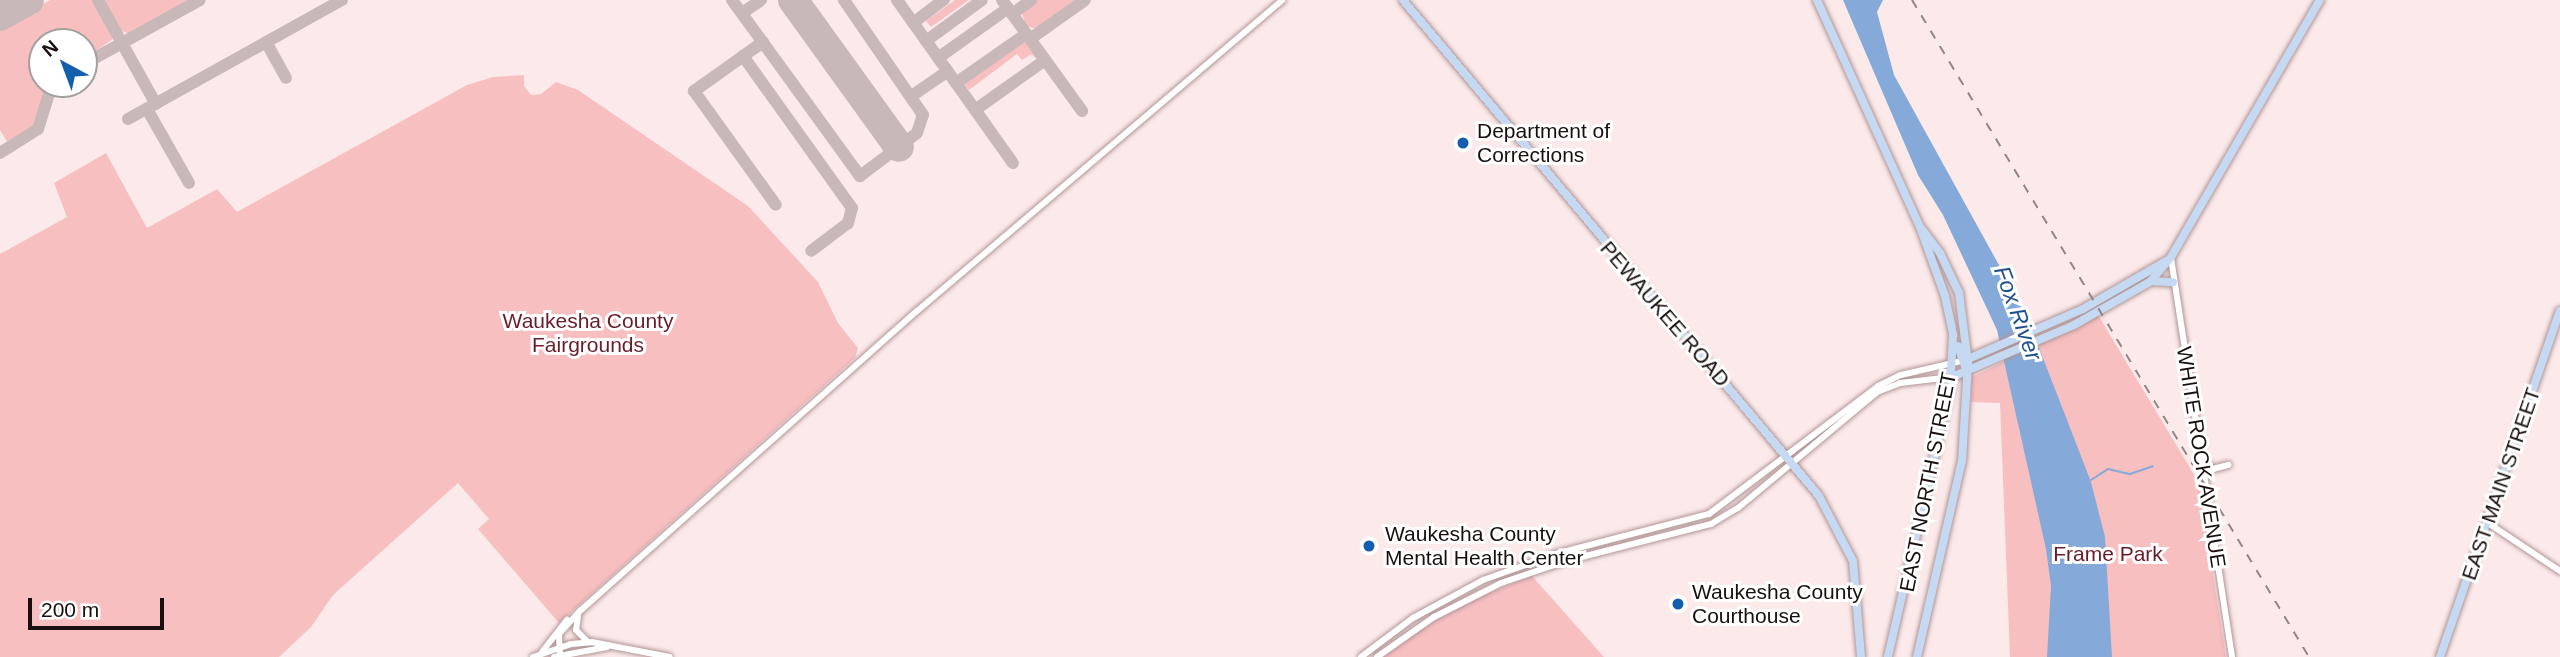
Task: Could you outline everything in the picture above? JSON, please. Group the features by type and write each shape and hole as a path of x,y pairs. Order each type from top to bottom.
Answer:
{"main road":[{"name":"PEWAUKEE ROAD","path":"1403,0 1825,506 1849,549 1856,577 1861,657"},
{"name":"EAST NORTH STREET","path":"1817,0 1920,227 1940,285 1953,343 1963,365"},
{"path":"2151,281 2171,257 2320,0"},
{"name":"EAST NORTH STREET","path":"1888,657 1952,377 1963,365 1967,341 1959,293 1950,270 1920,227"},
{"path":"1952,377 1963,365 2036,335 2121,293 2171,257"},
{"path":"2036,335 2054,322 2151,281 2173,282"},
{"path":"1917,657 1962,461 1963,365 1955,316 1940,285"},
{"name":"EAST MAIN STREET","path":"2440,657 2560,311"},
{"path":"1967,341 1974,349 1995,353"}],"street":[{"path":"540,654 557,628 580,611 926,303 1283,0"},
{"name":"WHITE ROCK AVENUE","path":"2171,257 2232,657"},
{"path":"1361,657 1417,615 1483,580 1545,557 1683,523 1715,511 1784,455 1886,381 1963,365"},
{"path":"1377,657 1422,624 1478,593 1548,566 1692,532 1720,520 1884,389 1952,377"},
{"path":"2201,458 2213,469 2228,465"},
{"path":"1758,477 1765,485"},
{"path":"1715,511 1720,520"},
{"path":"2488,523 2560,571"},
{"path":"1545,557 1548,566"},
{"path":"580,611 576,630 589,643"},
{"path":"557,652 559,634 580,611"},
{"path":"1417,615 1422,624"},
{"path":"557,628 557,652"},
{"path":"557,652 589,643 670,657"},
{"path":"533,657 615,646"}],"green space":[{"path":"50,0 93,0 113,39 98,49 98,28 28,28 28,98 43,98 35,126 8,143 0,130 0,28"},
{"path":"103,0 191,0 128,34 118,28"},
{"path":"955,0 969,0 931,27 926,21"},
{"path":"1036,0 1078,0 1036,29 1026,26 1022,14"},
{"path":"1023,38 1039,61 1031,54 1022,60 1017,54 969,90 963,82"},
{"name":"Waukesha County Fairgrounds","path":"524,75 524,86 531,95 541,94 556,82 578,90 748,206 818,282 838,323 858,348 855,358 559,623 478,529 489,519 458,483 333,595 311,627 279,657 0,657 0,254 67,217 54,183 106,153 147,228 217,189 237,212 467,85 493,77"},
{"name":"Frame Park","path":"2098,315 2198,481 2226,657 2010,657 2000,403 1971,402 1972,377"},
{"path":"1532,576 1604,657 1383,657 1424,627 1483,595"}],"water":[{"name":"Fox River","path":"1843,0 1883,0 1877,12 1894,75 2026,314 2091,482 2105,537 2112,657 2047,657 2051,586 2046,549 1997,330 1943,215 1918,175"}],"waterway":[{"path":"2091,480 2108,469 2130,474 2153,466"}],"taxiway":[{"path":"98,0 156,104"},
{"path":"98,56 200,0"},
{"path":"128,119 342,0"},
{"path":"732,0 860,176 917,133 923,115 844,0"},
{"path":"742,13 761,0"},
{"path":"897,0 1013,163"},
{"path":"913,23 944,0"},
{"path":"926,41 982,0"},
{"path":"1002,0 1082,111"},
{"path":"1012,14 1031,0"},
{"path":"1030,39 1085,0"},
{"path":"938,58 1008,8"},
{"path":"956,83 1026,34"},
{"path":"266,42 286,78"},
{"path":"763,42 694,91 776,205"},
{"path":"743,56 852,208 848,223 811,251"},
{"path":"975,110 1045,60"},
{"path":"913,95 948,71"},
{"path":"0,153 38,129 48,98"},
{"path":"147,109 189,183"}],"runway":[{"path":"0,16 29,0"},
{"path":"793,0 899,147"}],"railway":[{"path":"1912,0 2309,657"}],"place":[{"name":"Department of Corrections","path":"1463,143"},
{"name":"Waukesha County Mental Health Center","path":"1369,546"},
{"name":"Waukesha County Courthouse","path":"1678,604"}]}
